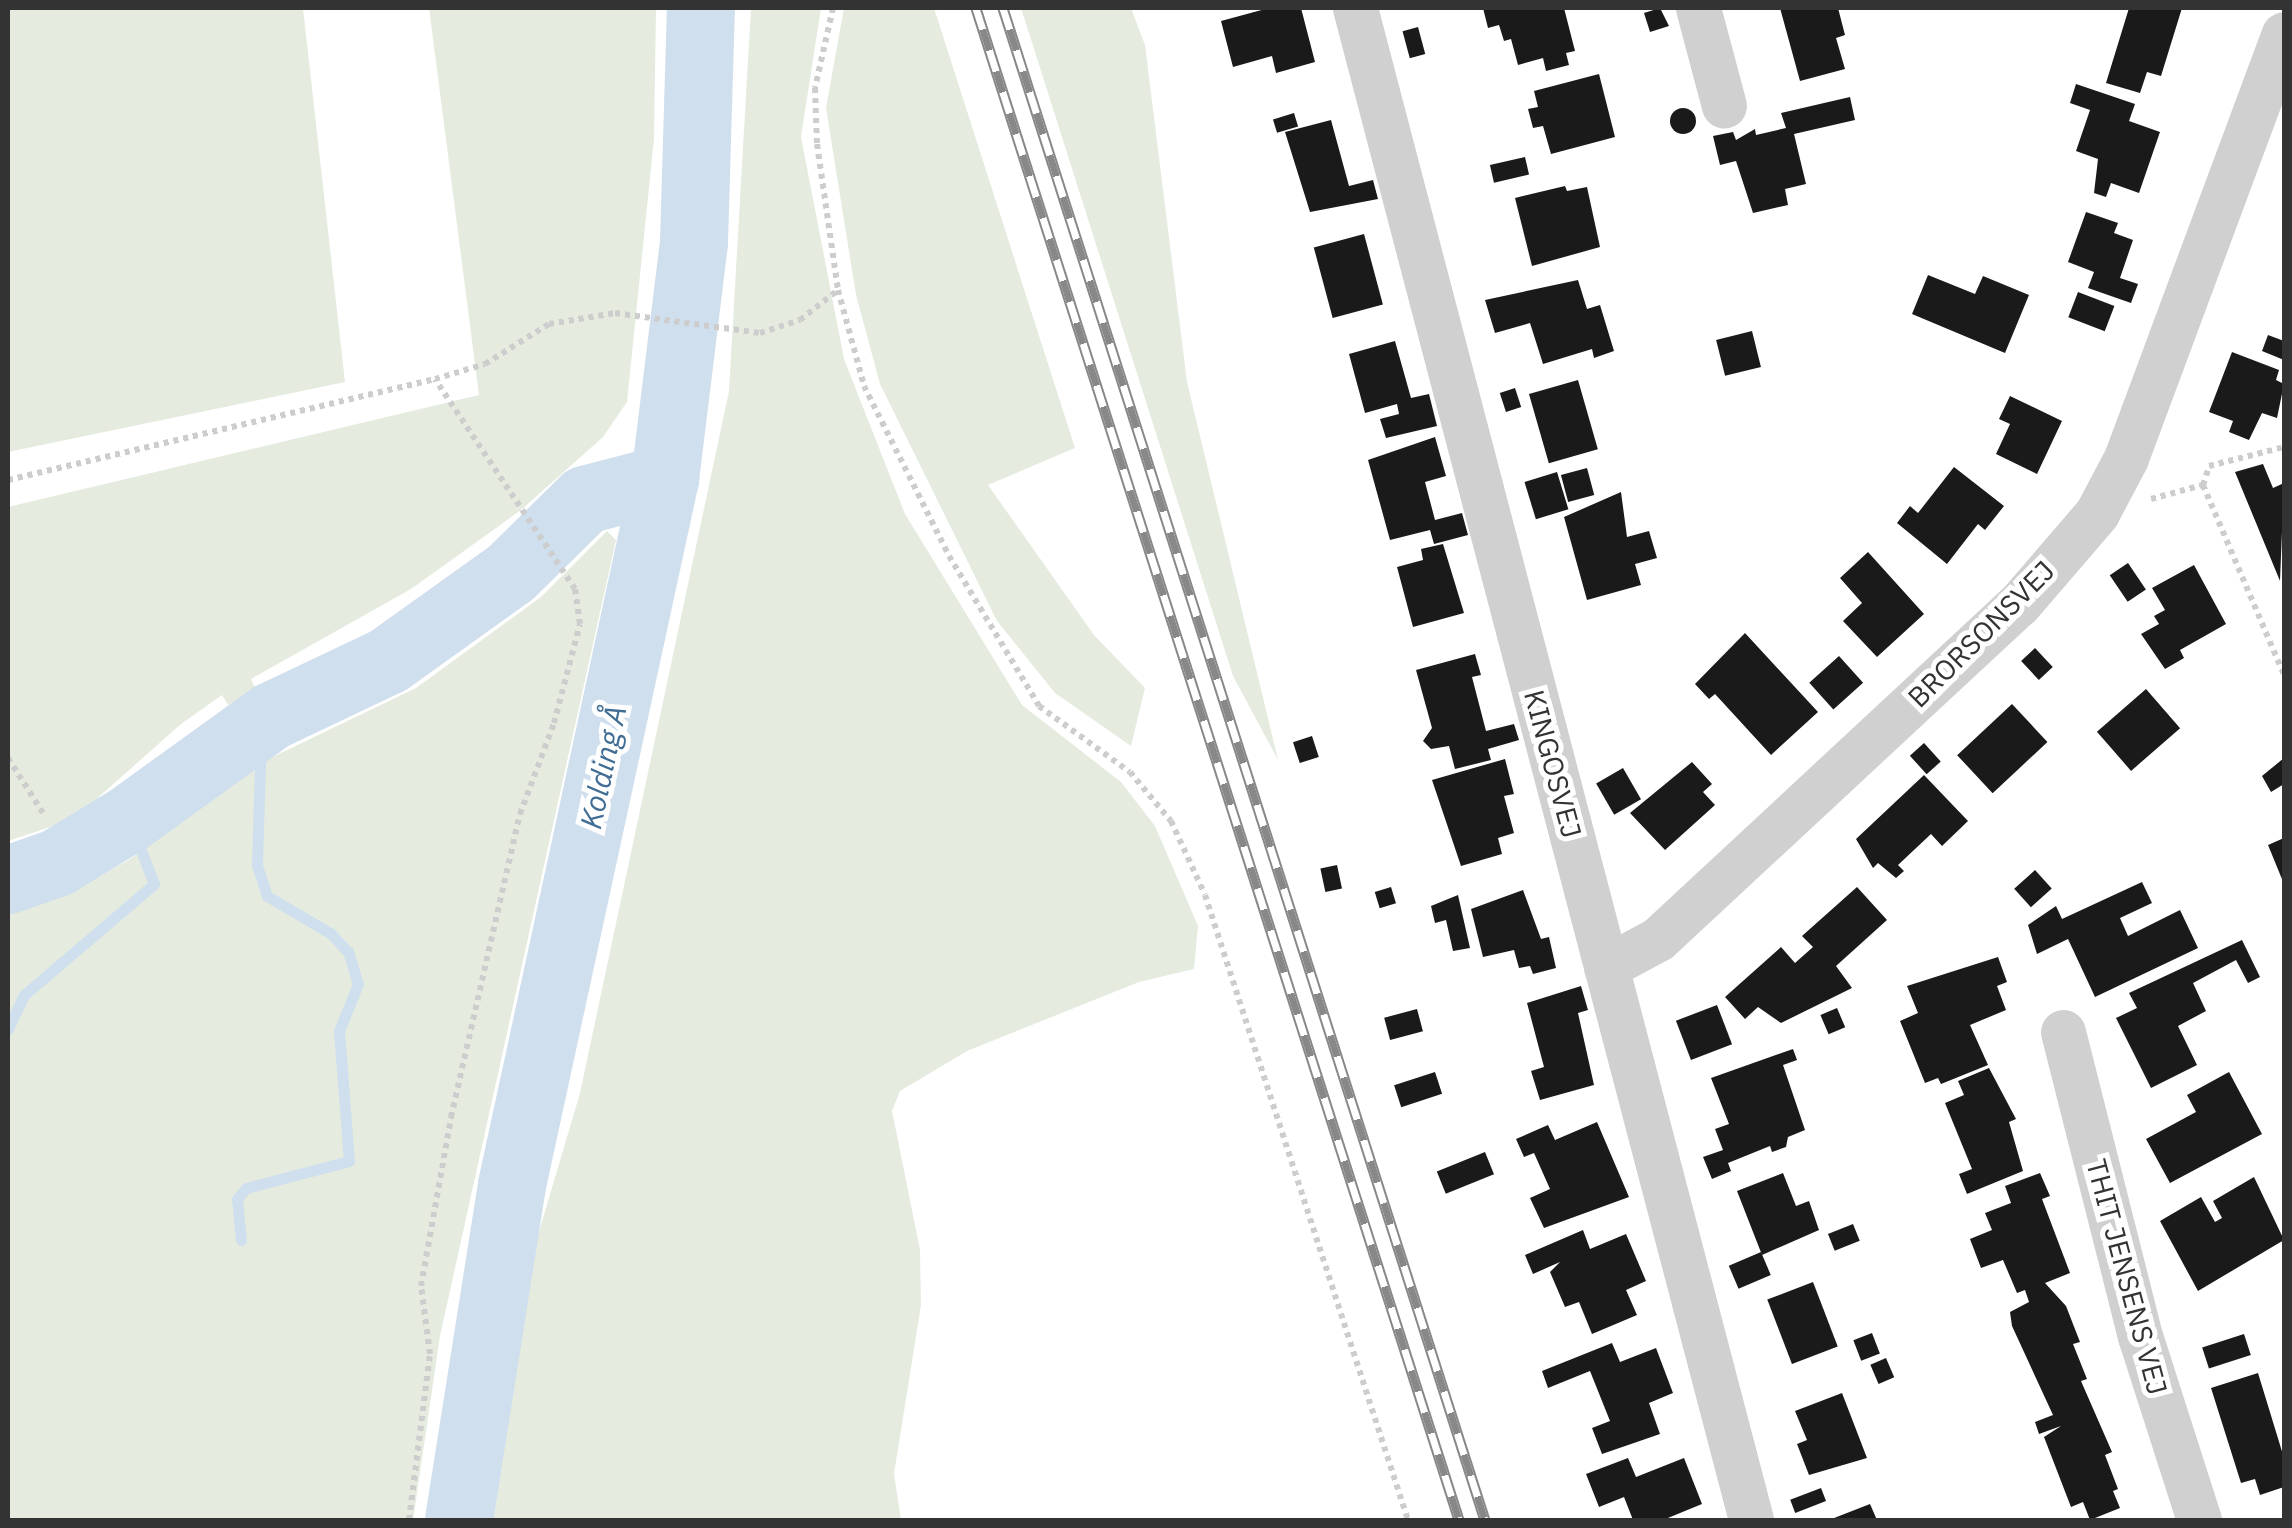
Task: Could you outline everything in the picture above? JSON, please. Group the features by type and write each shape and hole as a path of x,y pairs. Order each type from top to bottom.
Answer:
{"street":[{"name":"KINGOSVEJ","path":"1355,8 1751,1520"},
{"path":"1698,8 1724,106"},
{"name":"BRORSONSVEJ","path":"1606,967 1658,939 1961,659 2018,605 2096,513 2126,458 2284,34"},
{"name":"THIT JENSENS VEJ","path":"2063,1032 2140,1336 2199,1520"}],"path":[{"path":"833,8 815,88 838,290 864,386 1009,661 1040,706 1140,784 1170,821 1205,895 1408,1520"},
{"path":"8,480 435,380 486,364 550,324 615,313 749,332 800,320 838,290"},
{"path":"409,1520 430,1354 422,1286 451,1117 520,814 554,722 580,624 576,589 507,494 435,380"},
{"path":"2284,447 2209,466 2203,485 2284,675"},
{"path":"2096,513 2203,485"},
{"path":"8,758 42,813"}],"shaded area":[{"path":"8,8 303,8 345,382 8,452"},
{"path":"429,8 656,8 654,139 627,402 603,437 521,510 411,589 251,679 256,690 228,705 222,695 181,724 92,803 97,815 71,830 53,826 8,841 8,507 479,395"},
{"path":"751,8 821,8 801,137 844,359 905,514 1022,705 1121,782 1155,826 1198,926 1194,969 1139,982 967,1051 900,1091 892,1111 920,1250 921,1305 894,1474 901,1520 491,1520 535,1245 580,1093 729,391"},
{"path":"844,8 934,8 1075,448 988,485 1094,635 1145,688 1131,746 1055,693 997,621 880,384 856,295 826,108"},
{"path":"1021,8 1131,8 1145,45 1187,382 1278,760 1233,676"},
{"path":"607,531 616,540 440,1336 413,1520 8,1520 8,913 68,895 132,858 260,763 416,688 541,597"}],"building":[{"path":"1269,8 1301,8 1315,62 1276,73 1272,56 1233,67 1221,21"},
{"path":"1483,8 1564,8 1575,51 1566,53 1569,65 1546,71 1543,58 1518,65 1511,39 1504,41 1499,25 1488,28"},
{"path":"1660,8 1669,26 1650,32 1644,13"},
{"path":"1780,8 1838,8 1845,35 1836,38 1845,69 1800,81"},
{"path":"2129,8 2182,8 2161,76 2147,72 2140,93 2106,83"},
{"path":"1418,27 1425,54 1410,58 1403,31"},
{"path":"1599,74 1615,137 1551,154 1543,126 1533,128 1528,109 1538,107 1534,91"},
{"path":"2076,84 2135,104 2129,121 2160,132 2139,193 2111,183 2106,197 2094,193 2098,159 2076,151 2090,110 2070,103"},
{"path":"1850,97 1855,120 1794,134 1806,184 1785,189 1788,205 1753,213 1736,161 1720,165 1713,136 1733,132 1736,140 1755,129 1756,135 1786,128 1781,113"},
{"path":"1683,108 1692,112 1696,121 1692,130 1683,134 1674,130 1670,121 1674,112"},
{"path":"1294,113 1298,126 1277,133 1273,119"},
{"path":"1331,120 1349,186 1373,180 1378,199 1310,212 1285,132"},
{"path":"1525,157 1529,175 1494,183 1490,165"},
{"path":"1565,186 1567,191 1587,187 1600,247 1532,266 1515,198"},
{"path":"2086,212 2118,223 2114,233 2133,240 2120,278 2138,284 2131,303 2088,288 2094,272 2068,262"},
{"path":"1364,234 1383,305 1333,318 1314,247"},
{"path":"1928,275 1975,294 1983,276 2029,295 2005,353 1912,314"},
{"path":"1578,280 1587,309 1600,305 1614,351 1594,358 1592,349 1543,364 1530,323 1495,333 1485,300"},
{"path":"2078,292 2114,306 2105,331 2068,317"},
{"path":"1752,331 1761,367 1725,376 1716,340"},
{"path":"2268,335 2284,341 2284,360 2262,351"},
{"path":"1395,341 1411,398 1429,394 1437,426 1386,438 1380,419 1399,414 1397,404 1365,413 1349,354"},
{"path":"2232,352 2279,370 2276,380 2284,384 2277,418 2262,413 2249,440 2229,432 2233,421 2209,412"},
{"path":"1578,380 1598,449 1549,463 1529,394"},
{"path":"1515,388 1521,407 1506,412 1500,393"},
{"path":"2010,396 2062,421 2037,474 1996,454 2010,424 1999,419"},
{"path":"1435,437 1446,476 1425,482 1435,520 1462,513 1468,535 1434,544 1430,530 1390,540 1368,460"},
{"path":"2263,464 2273,488 2284,483 2280,581 2235,472"},
{"path":"1954,467 2004,506 1985,530 1978,524 1947,564 1897,523 1910,506 1918,513"},
{"path":"1587,468 1594,495 1568,502 1561,475"},
{"path":"1557,472 1568,509 1536,519 1524,482"},
{"path":"1621,492 1627,537 1649,531 1657,558 1635,564 1641,585 1587,600 1564,517"},
{"path":"1443,544 1464,613 1413,627 1397,567 1423,560 1421,549"},
{"path":"1868,552 1924,614 1877,657 1843,621 1862,603 1840,578"},
{"path":"2128,563 2146,590 2128,602 2110,575"},
{"path":"2194,565 2226,624 2180,650 2184,658 2165,669 2141,634 2159,624 2154,616 2165,610 2152,588"},
{"path":"1745,633 1818,712 1771,755 1715,694 1709,699 1695,684"},
{"path":"2035,648 2053,667 2039,680 2021,661"},
{"path":"1475,654 1481,675 1472,677 1486,731 1514,724 1519,740 1488,749 1491,760 1455,769 1449,746 1431,749 1423,741 1432,728 1416,670"},
{"path":"1839,656 1863,683 1833,710 1809,683"},
{"path":"2146,689 2180,728 2131,771 2097,732"},
{"path":"2012,704 2047,742 1993,793 1957,755"},
{"path":"1312,736 1319,757 1300,763 1293,742"},
{"path":"1924,743 1941,762 1927,774 1910,756"},
{"path":"2284,758 2284,784 2271,792 2262,776"},
{"path":"1505,759 1514,794 1504,796 1514,833 1498,838 1502,854 1461,866 1432,780"},
{"path":"1692,762 1712,784 1703,792 1715,805 1665,850 1630,813"},
{"path":"1623,768 1641,799 1614,815 1596,784"},
{"path":"1924,775 1968,821 1942,846 1931,834 1898,865 1904,871 1896,878 1878,863 1873,868 1856,839"},
{"path":"2284,838 2284,884 2268,845"},
{"path":"1337,865 1342,888 1325,892 1320,869"},
{"path":"2035,870 2052,889 2031,907 2014,889"},
{"path":"2142,882 2152,903 2120,918 2128,936 2180,910 2198,948 2095,997 2068,939 2037,954 2028,925 2056,906 2062,919"},
{"path":"1391,887 1396,903 1380,908 1375,892"},
{"path":"1857,887 1887,920 1836,966 1852,988 1781,1023 1758,1007 1745,1019 1725,997 1781,947 1795,963 1813,947 1802,936"},
{"path":"1523,890 1541,939 1549,937 1556,968 1533,974 1530,966 1519,968 1514,950 1483,957 1471,909"},
{"path":"1458,895 1470,948 1453,951 1446,920 1435,923 1431,906"},
{"path":"2242,940 2260,977 2248,983 2236,960 2193,983 2206,1011 2178,1026 2197,1065 2151,1088 2116,1018 2137,1008 2129,993"},
{"path":"1998,957 2007,982 1997,986 2006,1010 1970,1025 1988,1065 1941,1084 1938,1078 1925,1083 1900,1021 1918,1013 1907,986"},
{"path":"1581,986 1588,1010 1578,1013 1594,1085 1540,1100 1531,1071 1544,1067 1527,1003"},
{"path":"1717,1005 1732,1044 1691,1060 1676,1021"},
{"path":"1837,1008 1845,1027 1829,1034 1820,1015"},
{"path":"1417,1009 1423,1031 1390,1040 1384,1018"},
{"path":"1793,1049 1797,1060 1783,1065 1805,1130 1788,1137 1786,1147 1772,1152 1770,1146 1728,1163 1731,1171 1712,1179 1703,1157 1723,1150 1715,1129 1729,1124 1711,1078"},
{"path":"1989,1068 2016,1119 2009,1122 2023,1171 1967,1194 1959,1174 1972,1169 1945,1103 1964,1095 1958,1081"},
{"path":"1435,1072 1442,1094 1401,1107 1394,1085"},
{"path":"2229,1072 2262,1134 2170,1183 2146,1139 2196,1112 2187,1095"},
{"path":"1597,1122 1629,1197 1544,1228 1530,1198 1550,1189 1534,1153 1524,1157 1516,1139 1548,1125 1555,1140"},
{"path":"1485,1152 1494,1174 1446,1194 1437,1171"},
{"path":"1783,1173 1796,1206 1809,1201 1819,1230 1762,1255 1737,1191"},
{"path":"2040,1173 2050,1196 2042,1199 2070,1273 2045,1283 2066,1306 2080,1342 2073,1344 2087,1379 2081,1381 2112,1452 2105,1455 2118,1489 2113,1491 2120,1508 2090,1520 2083,1502 2071,1507 2044,1437 2061,1426 2039,1434 2035,1422 2053,1415 2012,1326 2010,1312 2029,1302 2025,1290 2017,1293 2003,1260 1981,1268 1970,1239 1992,1230 1985,1213 2011,1203 2005,1186"},
{"path":"2254,1177 2284,1240 2198,1291 2160,1221 2201,1197 2215,1222 2222,1218 2213,1201"},
{"path":"1853,1224 1860,1241 1835,1251 1828,1234"},
{"path":"1583,1230 1590,1249 1626,1234 1646,1281 1626,1290 1637,1315 1592,1334 1579,1302 1565,1307 1550,1272 1560,1262 1533,1274 1525,1255"},
{"path":"1761,1252 1771,1275 1739,1289 1729,1266"},
{"path":"1813,1282 1838,1346 1792,1364 1767,1300"},
{"path":"1872,1333 1880,1354 1861,1361 1853,1340"},
{"path":"2244,1334 2251,1355 2209,1369 2202,1348"},
{"path":"1612,1343 1620,1362 1656,1348 1673,1393 1649,1403 1660,1434 1602,1454 1592,1428 1610,1421 1590,1371 1548,1388 1542,1371"},
{"path":"1886,1358 1894,1377 1879,1384 1870,1365"},
{"path":"2258,1373 2284,1458 2284,1487 2260,1495 2255,1479 2241,1483 2211,1388"},
{"path":"1842,1393 1867,1458 1809,1475 1797,1444 1807,1440 1795,1411"},
{"path":"1628,1458 1636,1477 1684,1458 1702,1504 1663,1520 1633,1520 1624,1497 1599,1507 1586,1474"},
{"path":"1821,1488 1826,1501 1795,1513 1790,1500"},
{"path":"1870,1504 1877,1520 1829,1520"}],"waterway":[{"name":"Kolding Å","path":"459,1520 512,1185 665,479 694,242 701,8"},
{"path":"8,880 57,863 129,819 272,716 388,661 511,573 585,500 665,479"},
{"path":"241,1240 237,1199 246,1188 349,1161 339,1031 358,984 348,952 330,933 267,896 257,865 260,763 247,730"},
{"path":"8,1029 24,995 154,884 129,819"}],"railway":[{"path":"976,8 1459,1520"},
{"path":"1003,8 1485,1520"}]}
